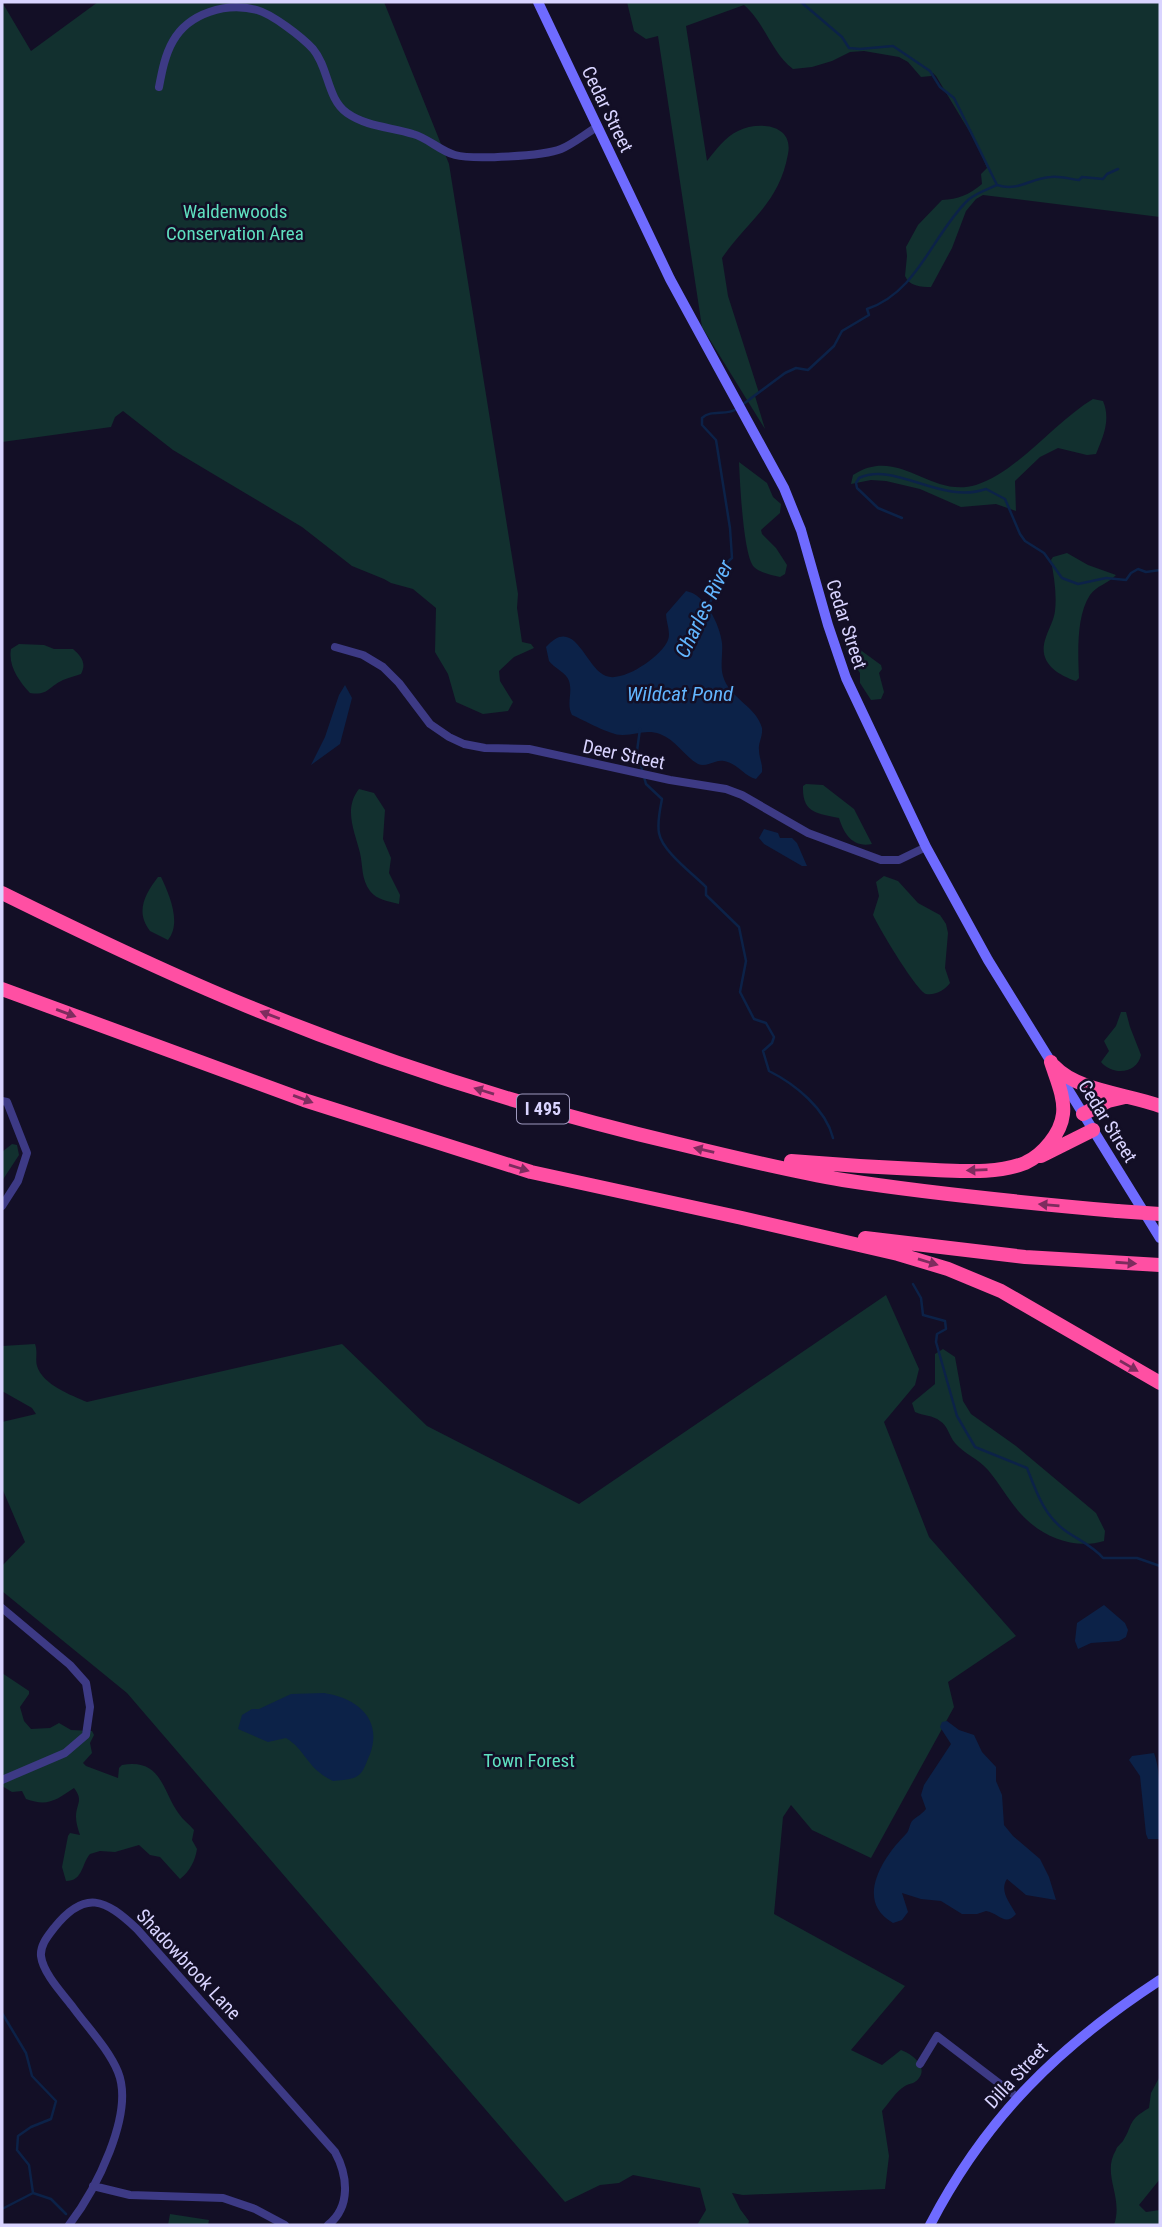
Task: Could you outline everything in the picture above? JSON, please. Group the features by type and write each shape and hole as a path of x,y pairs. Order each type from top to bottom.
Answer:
{"highway":[{"name":"I 495","path":"2,893 235,1001 392,1061 550,1111 734,1157 841,1180 1024,1203 1160,1214"},
{"path":"2,989 304,1100 542,1175 898,1254 969,1276 1001,1291 1160,1383"},
{"path":"1051,1062 1061,1073 1078,1083 1137,1097 1160,1106"},
{"path":"1028,1161 1053,1138 1062,1118 1063,1103 1051,1062"},
{"path":"1083,1114 1108,1101 1137,1097"},
{"path":"734,1157 870,1168 976,1171 1011,1167 1093,1130"},
{"path":"742,1218 957,1251 1156,1265"}],"main road":[{"name":"Cedar Street","path":"538,2 670,279 789,500 842,668 926,848 988,960 1160,1238"},
{"name":"Dilla Street","path":"930,2225 978,2146 1017,2097 1079,2037 1160,1980"}],"street":[{"path":"159,87 173,41 190,21 217,10 246,8 270,16 313,49 328,75 333,96 351,116 369,124 416,135 453,155 474,157 559,150 597,127"},
{"name":"Deer Street","path":"334,646 363,655 383,667 400,683 430,724 454,740 480,747 529,749 737,792 808,833 881,860 899,860 926,848"},
{"path":"2,1206 21,1174 27,1153 5,1102"},
{"path":"2,1608 70,1665 86,1683 90,1707 86,1735 65,1753 2,1780"},
{"name":"Shadowbrook Lane","path":"93,2186 122,2115 124,2095 114,2063 60,1990 45,1967 41,1954 46,1939 66,1913 81,1903 92,1901 116,1910 137,1929 335,2152 344,2171 345,2186 341,2210 328,2225"},
{"path":"920,2064 937,2036 1017,2097"},
{"path":"69,2225 93,2186 130,2195 223,2198 255,2209 285,2225"}],"green space":[{"name":"Waldenwoods Conservation Area","path":"2,2 31,51 98,2 384,2 449,164 518,594 517,608 522,642 531,644 534,648 514,657 499,671 500,681 513,702 508,711 483,714 456,702 448,674 435,652 436,608 413,589 391,583 352,566 302,527 173,450 123,411 115,417 111,427 2,442"},
{"path":"627,2 1160,2 1160,217 983,195 966,211 952,248 931,287 916,285 909,282 905,276 906,247 918,225 942,200 963,196 982,184 981,174 987,168 977,144 936,76 933,73 931,76 921,77 908,62 899,57 864,51 850,52 812,67 793,69 744,5 686,26 707,161 729,137 755,126 780,131 786,136 788,144 784,171 778,186 722,258 728,296 759,393 755,396 765,429 702,327 658,36 646,39 634,31"},
{"path":"1093,399 1103,401 1106,415 1105,428 1096,454 1087,455 1058,448 1040,457 1015,481 1016,511 996,504 961,507 920,489 886,481 871,480 851,484 853,475 870,467 885,466 944,485 976,485 1006,470"},
{"path":"739,462 767,483 773,497 781,504 780,513 761,530 787,565 785,574 780,577 759,571 750,560 743,517"},
{"path":"1067,553 1088,565 1116,575 1093,592 1085,604 1080,624 1079,678 1076,681 1055,670 1046,660 1044,653 1056,605 1051,560"},
{"path":"844,638 881,665 879,673 884,692 881,699 871,700 860,683 860,673 847,653"},
{"path":"19,644 73,649 82,660 81,674 63,680 44,692 30,693 18,678 11,661 11,649"},
{"path":"823,785 854,809 872,844 855,842 847,834 839,818 818,813 808,807 803,795 803,786"},
{"path":"359,789 374,793 385,810 383,839 391,858 389,873 400,895 399,904 376,896 365,882 351,813 354,797"},
{"path":"884,876 898,881 918,903 940,915 946,924 948,933 945,968 950,983 940,992 926,994 914,982 873,915 879,896 876,882"},
{"path":"158,877 161,877 173,908 174,925 168,940 150,931 143,917 146,897"},
{"path":"1121,1012 1126,1012 1141,1055 1135,1066 1118,1071 1101,1062 1109,1051 1104,1041 1116,1026"},
{"path":"12,1144 17,1145 19,1155 2,1181 2,1152"},
{"name":"Town Forest","path":"886,1295 919,1369 915,1385 884,1422 929,1537 1016,1636 948,1682 954,1707 871,1858 812,1830 791,1805 783,1817 774,1914 905,1986 851,2050 882,2065 901,2050 914,2057 922,2069 917,2080 899,2091 882,2111 889,2156 885,2189 743,2195 732,2193 749,2221 748,2225 697,2225 706,2210 700,2188 633,2175 619,2183 600,2185 565,2202 127,1693 2,1591 2,1566 25,1542 2,1488 2,1422 36,1414 32,1408 2,1391 2,1346 35,1344 37,1366 45,1379 87,1402 342,1344 427,1426 579,1504"},
{"path":"943,1349 955,1357 963,1401 971,1414 1016,1446 1096,1513 1105,1531 1104,1541 1081,1544 1059,1540 1039,1529 1017,1509 984,1466 955,1443 943,1423 915,1412 912,1403 935,1384 935,1354"},
{"path":"2,1673 29,1691 20,1707 24,1721 31,1729 50,1728 59,1723 71,1730 92,1731 92,1753 83,1763 86,1766 118,1778 122,1765 135,1764 153,1771 179,1814 194,1830 192,1840 197,1849 192,1866 184,1876 180,1879 160,1857 150,1855 139,1845 115,1852 100,1851 90,1854 79,1875 66,1881 62,1867 68,1836 70,1833 80,1835 76,1817 79,1796 74,1788 57,1799 40,1802 26,1799 22,1791 12,1792 2,1786"},
{"path":"1160,2076 1160,2179 1139,2205 1146,2212 1160,2210 1160,2225 1114,2225 1116,2205 1111,2177 1112,2159 1134,2119 1149,2108 1151,2093"},
{"path":"170,2214 209,2220 208,2225 168,2225"}],"water":[{"name":"Wildcat Pond","path":"686,591 699,598 715,619 721,636 722,672 726,684 755,714 762,728 759,747 762,772 756,779 724,761 698,764 671,740 660,734 650,732 618,735 572,715 569,681 566,675 549,661 546,647 556,638 565,636 579,646 606,676 622,676 632,672 658,653 668,640 666,614"},
{"path":"345,685 352,698 340,744 311,765 325,737"},
{"path":"764,829 778,833 780,838 792,838 807,866 802,866 764,844 759,838"},
{"path":"1104,1605 1125,1623 1128,1630 1126,1637 1119,1641 1091,1643 1078,1649 1075,1641 1077,1623"},
{"path":"324,1693 356,1705 370,1721 373,1742 370,1754 362,1772 355,1777 333,1781 317,1770 286,1738 268,1742 238,1729 242,1715 252,1709 259,1709 291,1694"},
{"path":"947,1721 959,1730 974,1735 982,1752 996,1767 996,1781 1002,1795 1004,1825 1040,1859 1056,1900 1026,1895 1007,1879 1005,1892 1016,1914 1009,1919 986,1911 962,1914 941,1901 902,1893 908,1912 902,1920 893,1923 881,1914 875,1903 876,1879 881,1866 912,1822 926,1809 921,1795 924,1785 951,1744 940,1727 942,1722"},
{"path":"1154,1753 1159,1783 1160,1839 1148,1839 1140,1776 1129,1760 1132,1756"}],"waterway":[{"name":"Charles River","path":"742,405 785,373 796,368 808,370 834,346 842,331 869,315 867,309 885,301 899,290 968,200 997,185 954,98 940,87 930,71 893,46 849,48 842,37 801,2"},
{"path":"997,185 1012,187 1054,177 1103,179 1118,169"},
{"name":"Charles River","path":"706,610 716,591 722,567 732,558 716,440 702,425 702,418 737,409"},
{"path":"902,518 878,508 857,488 859,478 873,474 888,475 952,492 986,489 1005,499 1025,541 1044,553 1062,578 1078,584 1106,578 1126,580 1138,569 1146,572 1160,570"},
{"name":"Charles River","path":"640,729 637,751 646,784 662,799 658,824 661,840 671,854 706,887 706,895 739,927 746,961 740,992 754,1019 766,1023 774,1037 772,1043 763,1051 769,1071 789,1083 817,1107 833,1138"},
{"name":"Charles River","path":"913,1284 921,1298 923,1315 945,1321 946,1329 937,1334 936,1342 957,1416 975,1447 1027,1468 1050,1516 1063,1529 1103,1558 1137,1558 1160,1566"},
{"path":"2,2013 26,2053 32,2076 56,2101 51,2119 18,2136 17,2150 29,2165 33,2193 51,2199 66,2214"},
{"path":"2,2209 33,2193"}]}
